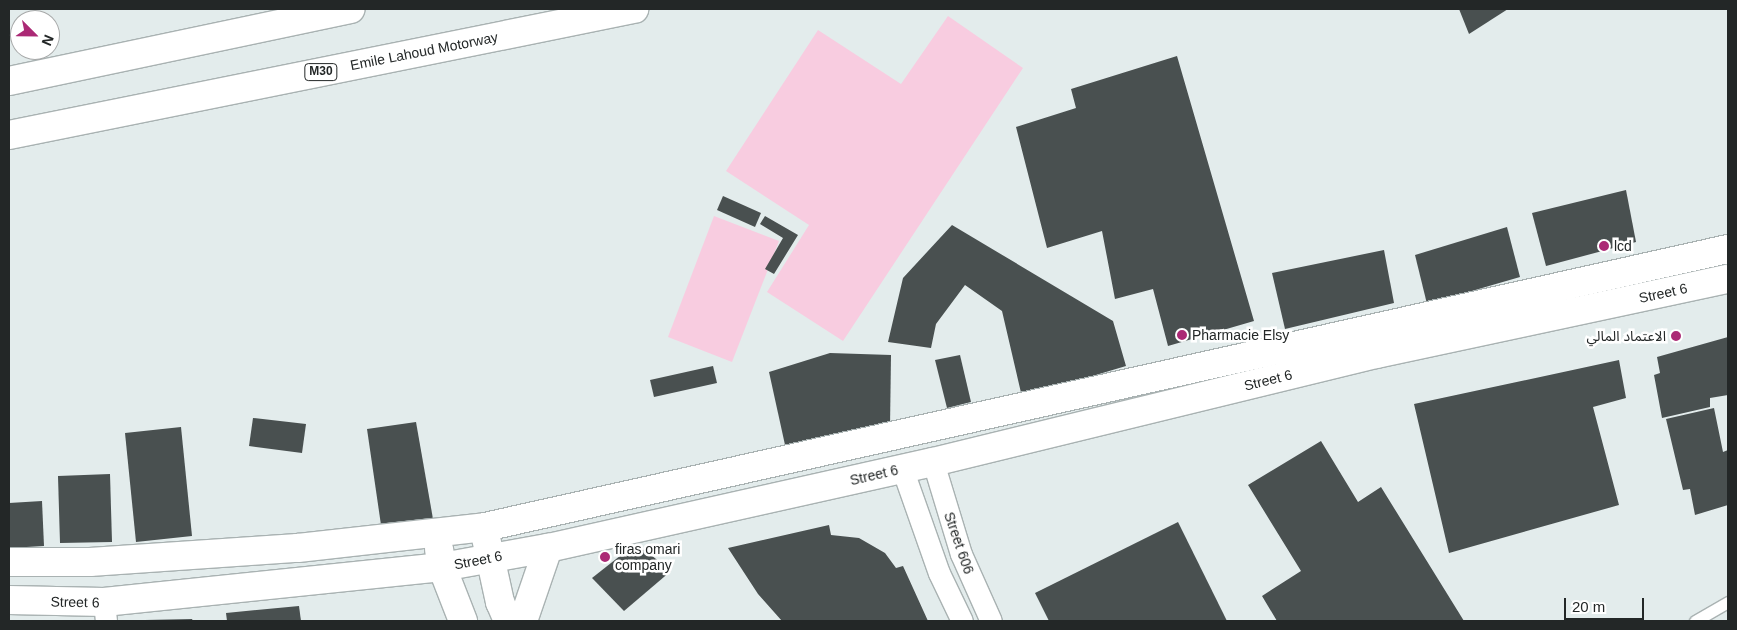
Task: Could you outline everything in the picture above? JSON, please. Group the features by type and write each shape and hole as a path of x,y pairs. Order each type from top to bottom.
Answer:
{"main road":[{"path":"9,81 350,9"},
{"name":"Emile Lahoud Motorway","path":"9,135 634,9"},
{"name":"Street 6","path":"9,562 90,562 278,550 485,527 1728,249"},
{"name":"Street 6","path":"9,600 105,612 442,567 489,557 548,548 933,462 1377,354 1728,279"},
{"path":"485,527 489,557 508,621"},
{"path":"437,533 442,567 463,621"},
{"path":"523,621 548,548"}],"street":[{"name":"Street 606","path":"933,462 961,554 991,621"},
{"name":"Street 606","path":"902,468 939,573 962,621"}],"lane":[{"path":"1695,621 1728,602"}],"shaded area":[{"path":"948,16 1023,68 843,341 767,292 809,225 726,171 818,30 901,84"},
{"path":"714,216 779,241 732,362 668,337"}],"building":[{"path":"1459,9 1508,9 1469,34"},
{"path":"1177,56 1254,321 1168,346 1153,289 1115,299 1102,231 1047,248 1016,127 1076,108 1071,89"},
{"path":"1626,190 1636,242 1546,266 1532,213"},
{"path":"723,196 761,213 755,227 717,210"},
{"path":"765,216 798,235 774,274 765,269 783,238 760,224"},
{"path":"952,225 1113,321 1126,366 1022,397 1002,311 965,285 936,324 931,348 888,342 903,278"},
{"path":"1507,227 1520,277 1427,304 1415,255"},
{"path":"1384,250 1394,303 1285,329 1272,273"},
{"path":"1728,337 1728,395 1710,398 1710,407 1662,418 1654,375 1660,373 1657,357"},
{"path":"830,353 891,355 890,427 787,454 769,372"},
{"path":"960,355 971,402 947,408 935,360"},
{"path":"1619,360 1626,398 1593,407 1619,505 1449,553 1414,404"},
{"path":"713,366 717,383 654,397 650,380"},
{"path":"1714,408 1723,452 1728,450 1728,505 1695,515 1690,489 1683,490 1666,419"},
{"path":"253,418 306,424 302,453 249,446"},
{"path":"416,422 433,519 381,525 367,429"},
{"path":"181,427 192,536 136,542 125,433"},
{"path":"1321,441 1358,502 1381,487 1464,621 1277,621 1262,596 1301,571 1248,485"},
{"path":"110,474 112,542 60,543 58,476"},
{"path":"42,501 44,546 9,548 9,503"},
{"path":"1178,522 1227,621 1049,621 1035,593"},
{"path":"829,525 831,535 859,538 885,553 896,568 903,566 928,621 782,621 758,594 728,548"},
{"path":"641,547 671,571 624,611 592,578 630,548"},
{"path":"299,606 301,621 227,621 226,613"},
{"path":"192,619 193,621 145,621 145,620"}],"place":[{"name":"lcd","path":"1604,246"},
{"name":"Pharmacie Elsy","path":"1182,335"},
{"name":"الاعتماد المالي","path":"1676,336"},
{"name":"firas omari company","path":"605,557"}]}
